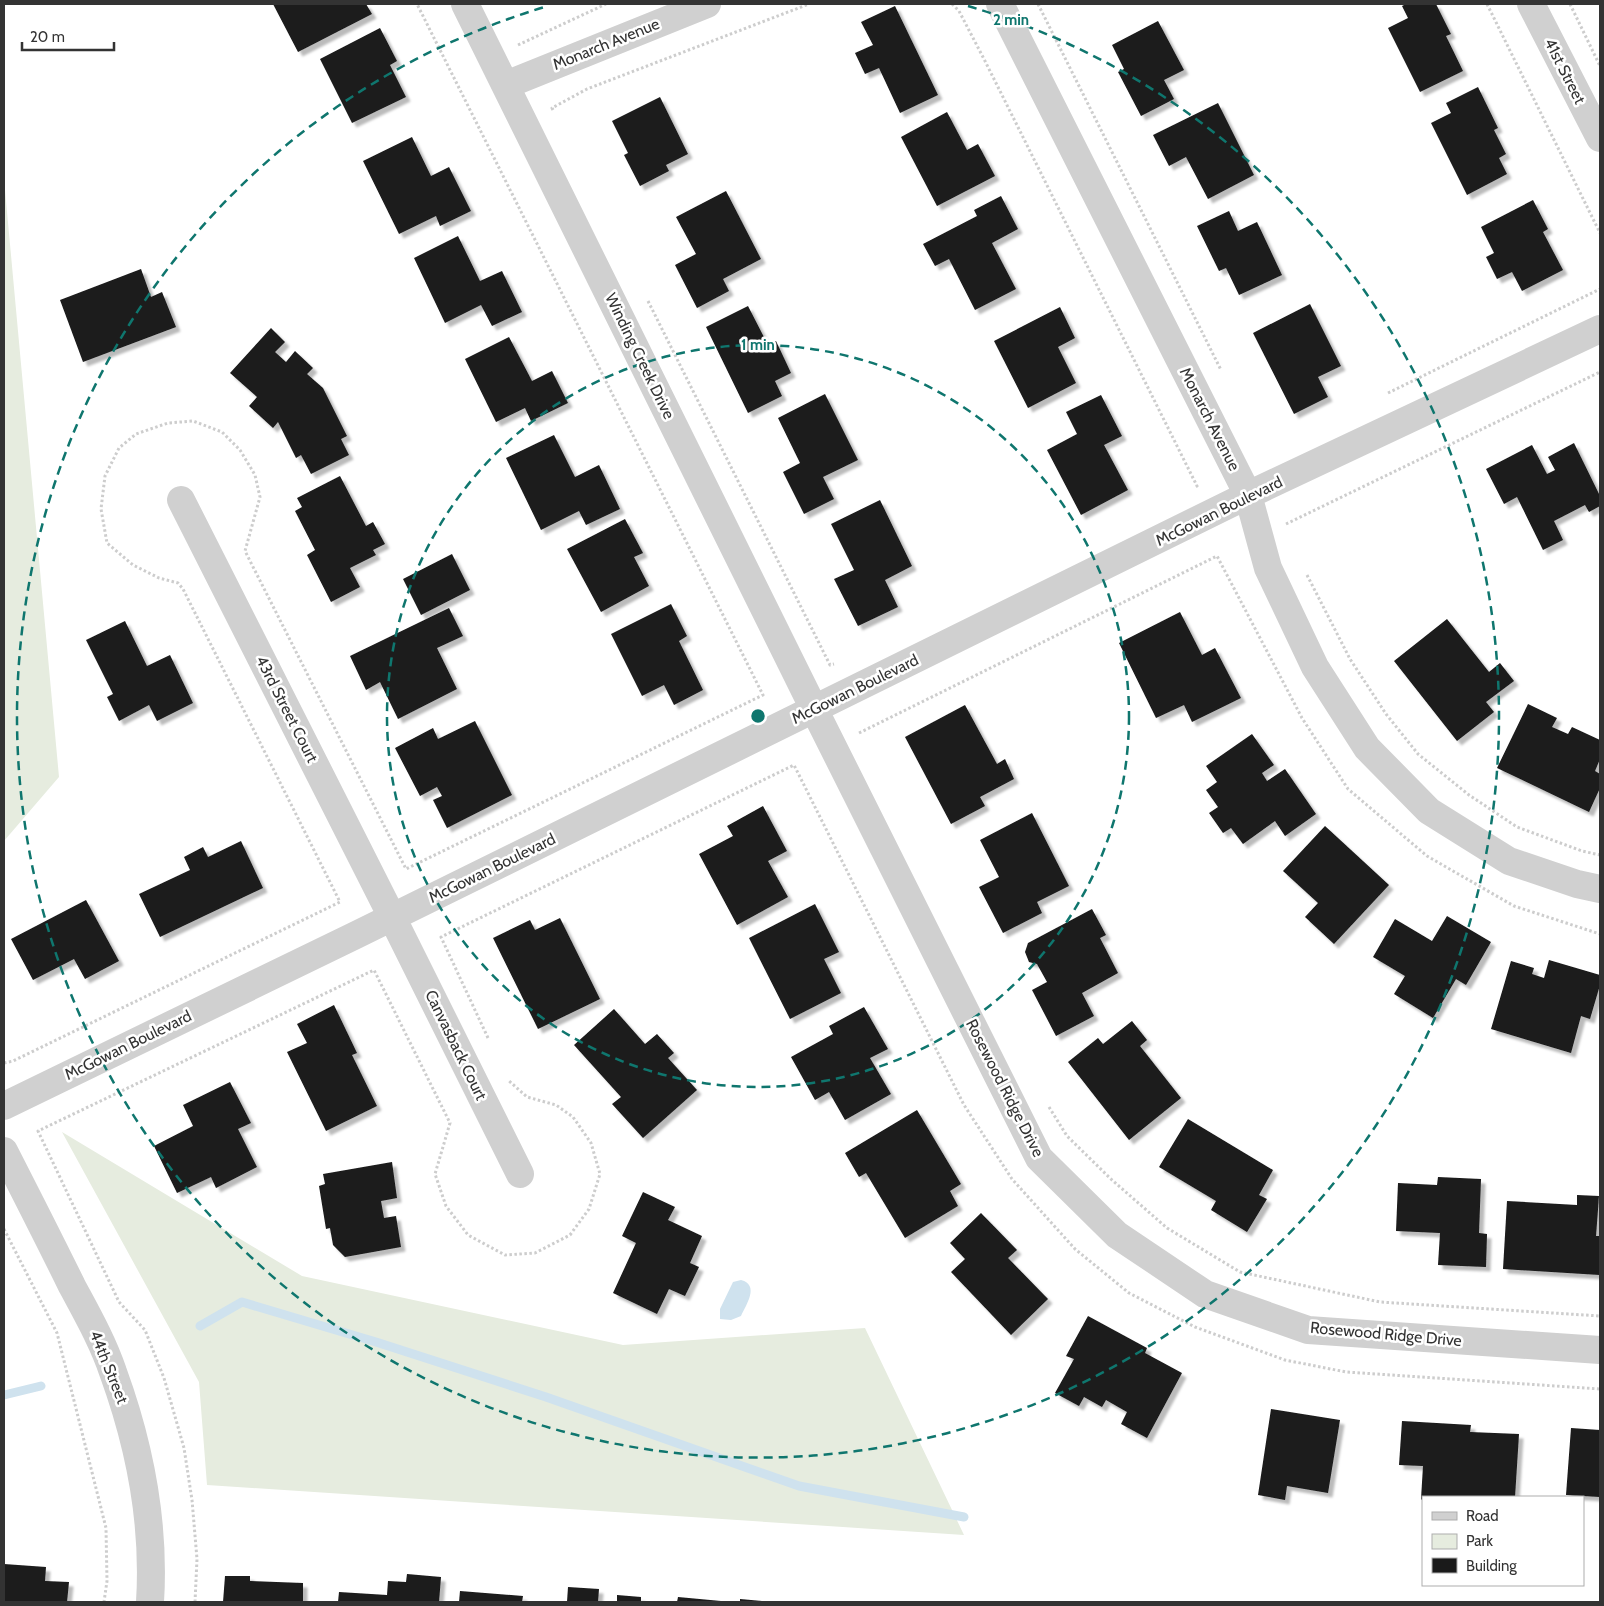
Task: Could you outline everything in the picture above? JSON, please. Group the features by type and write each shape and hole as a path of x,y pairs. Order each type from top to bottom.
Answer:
{"street":[{"name":"Winding Creek Drive","path":"465,4 814,709"},
{"name":"Monarch Avenue","path":"506,85 707,4"},
{"name":"Monarch Avenue","path":"1000,4 1248,495 1268,568 1315,666 1367,748 1429,811 1509,861 1577,884 1600,889"},
{"name":"41st Street","path":"1530,4 1600,138"},
{"name":"McGowan Boulevard","path":"4,1106 1248,495 1600,329"},
{"name":"43rd Street Court","path":"181,500 392,917"},
{"name":"Rosewood Ridge Drive","path":"814,709 1039,1158 1117,1235 1205,1294 1308,1330 1600,1350"},
{"name":"Canvasback Court","path":"392,917 520,1174"},
{"name":"44th Street","path":"4,1151 90,1322 112,1370 124,1404 134,1438 148,1507 152,1576 150,1602"}],"path":[{"path":"4,1063 13,1061 340,902 183,590 178,583 159,578 133,565 107,543 101,509 105,476 119,448 136,434 168,423 193,421 222,432 240,450 255,474 260,497 245,551 406,869 763,695 417,4"},
{"path":"514,37 518,45 606,4"},
{"path":"556,117 552,108 587,89 809,4"},
{"path":"952,4 959,11 985,61 1197,486 1188,490"},
{"path":"1038,4 1224,375"},
{"path":"1487,4 1600,233"},
{"path":"1570,4 1600,66"},
{"path":"1388,394 1600,289"},
{"path":"644,294 830,665 839,661"},
{"path":"1282,526 1600,372"},
{"path":"858,734 1217,556 1302,718 1348,789 1427,856 1514,906 1600,934"},
{"path":"1305,570 1350,659 1386,714 1418,754 1469,795 1516,826 1582,851 1600,855"},
{"path":"491,1045 441,937 794,765 964,1105 1012,1179 1075,1249 1129,1293 1195,1327 1285,1360 1346,1372 1600,1389"},
{"path":"195,1602 197,1559 192,1500 184,1448 164,1378 145,1330 119,1302 38,1131 374,970 450,1123 435,1174 446,1206 468,1235 505,1255 535,1253 570,1235 589,1209 600,1174 591,1143 573,1117 556,1104 527,1097 508,1080 504,1072"},
{"path":"1047,1103 1067,1136 1112,1180 1166,1228 1240,1272 1380,1302 1600,1316"},
{"path":"4,1229 57,1333 106,1528 107,1580 104,1602"}],"green space":[{"path":"4,179 59,777 4,841"},
{"path":"62,1132 302,1276 623,1345 865,1328 964,1535 207,1485 199,1382"}],"water":[{"path":"741,1280 750,1286 751,1291 741,1316 731,1320 720,1319 720,1309 733,1282"}],"building":[{"path":"273,4 366,4 372,14 298,52"},
{"path":"1406,4 1436,4 1451,34 1446,36 1463,71 1420,92 1388,28 1408,18 1402,6"},
{"path":"895,6 938,95 900,113 879,68 865,74 855,53 873,45 861,22"},
{"path":"1158,21 1184,70 1164,80 1174,99 1141,116 1118,72 1124,69 1112,45"},
{"path":"380,28 397,61 390,65 406,97 352,123 320,59"},
{"path":"1478,87 1498,128 1494,130 1506,154 1499,158 1507,174 1467,195 1431,123 1451,113 1446,103"},
{"path":"660,97 688,154 666,165 669,171 640,186 624,155 628,153 612,121"},
{"path":"1218,103 1254,175 1208,199 1186,157 1169,166 1153,135"},
{"path":"947,112 967,150 978,144 995,176 937,206 901,137"},
{"path":"412,137 431,176 449,167 471,211 440,226 436,216 399,234 363,161"},
{"path":"726,191 761,259 723,279 729,291 697,308 675,265 696,254 676,217"},
{"path":"1001,196 1018,229 992,243 1016,289 975,310 949,259 935,266 923,244 977,216 974,210"},
{"path":"1533,200 1548,229 1543,232 1563,270 1522,291 1512,272 1497,279 1486,257 1494,253 1481,227"},
{"path":"1229,211 1238,231 1257,222 1282,275 1239,295 1226,268 1219,271 1197,226"},
{"path":"458,236 480,281 502,271 522,312 492,326 481,305 445,323 414,258"},
{"path":"141,269 151,297 162,292 176,327 83,362 60,300"},
{"path":"1310,304 1341,366 1318,377 1328,397 1294,414 1253,333"},
{"path":"748,306 768,345 776,341 791,373 775,381 782,396 748,413 706,327"},
{"path":"1060,307 1075,338 1058,347 1076,383 1028,408 994,341"},
{"path":"271,328 285,342 275,352 286,362 295,351 313,368 307,374 323,388 347,436 341,439 349,455 311,474 301,455 296,458 278,422 273,428 249,406 257,397 230,373"},
{"path":"509,337 532,381 552,371 568,403 531,421 525,408 496,422 465,359"},
{"path":"825,394 858,460 823,477 834,499 804,514 783,472 800,463 778,418"},
{"path":"1101,395 1122,436 1104,445 1128,490 1081,515 1047,450 1077,434 1066,412"},
{"path":"554,435 575,477 599,465 620,509 586,525 579,511 541,530 506,458"},
{"path":"1574,443 1600,496 1600,506 1589,512 1585,505 1554,521 1563,540 1543,550 1517,497 1504,504 1486,469 1532,445 1547,474 1555,470 1548,457"},
{"path":"340,476 366,526 373,522 385,544 373,550 376,555 350,568 360,587 331,602 307,555 315,550 295,511 302,507 297,498"},
{"path":"880,500 912,566 885,580 898,607 858,626 834,579 854,570 831,524"},
{"path":"625,519 643,553 634,557 649,586 601,612 567,549"},
{"path":"452,554 470,590 421,615 403,579"},
{"path":"671,604 687,636 679,641 703,690 674,705 664,685 642,696 611,634"},
{"path":"449,608 463,636 437,648 457,689 398,719 380,682 366,690 350,656"},
{"path":"1180,612 1202,655 1215,648 1241,698 1192,722 1184,705 1156,718 1119,643"},
{"path":"1447,619 1489,672 1500,663 1514,681 1486,702 1494,712 1457,741 1394,661"},
{"path":"125,621 147,666 170,655 193,703 157,721 149,705 119,721 107,697 113,694 86,640"},
{"path":"1528,704 1557,718 1552,727 1568,734 1572,727 1600,740 1600,759 1595,771 1600,774 1600,788 1589,812 1497,768"},
{"path":"965,705 997,764 1005,759 1014,779 980,797 985,806 951,824 905,737"},
{"path":"475,721 512,795 447,828 433,800 442,796 437,787 420,796 395,748 433,728 438,739"},
{"path":"1252,734 1274,765 1262,773 1267,781 1285,769 1316,814 1285,836 1275,821 1243,844 1231,828 1223,833 1209,813 1218,807 1206,790 1217,782 1206,766"},
{"path":"763,806 787,851 768,861 788,897 737,925 699,854 733,836 727,826"},
{"path":"1032,813 1069,886 1037,902 1042,913 1003,933 979,887 999,877 980,840"},
{"path":"1325,826 1389,885 1334,944 1305,917 1318,903 1283,871"},
{"path":"241,841 263,888 160,937 139,894 190,870 184,857 203,847 208,857"},
{"path":"86,900 119,961 85,979 74,959 33,980 11,939"},
{"path":"815,904 839,952 824,959 841,993 790,1019 749,938"},
{"path":"1092,909 1106,935 1100,938 1118,973 1082,993 1094,1016 1056,1036 1032,990 1047,982 1037,964 1029,962 1025,952 1028,943"},
{"path":"1447,916 1491,942 1466,985 1456,979 1433,1018 1394,994 1405,976 1373,957 1395,919 1432,941"},
{"path":"560,918 600,999 538,1029 493,938 530,920 535,930"},
{"path":"1549,960 1600,975 1600,985 1590,1019 1581,1016 1571,1053 1491,1029 1511,961 1534,968 1532,974 1544,978"},
{"path":"334,1005 357,1053 352,1055 377,1106 326,1131 287,1052 307,1043 297,1024"},
{"path":"864,1007 888,1049 870,1058 891,1094 845,1120 829,1092 815,1100 791,1057 833,1034 829,1026"},
{"path":"614,1009 645,1044 657,1034 674,1053 668,1058 697,1090 643,1138 612,1104 621,1097 574,1045"},
{"path":"1132,1021 1147,1040 1140,1046 1181,1098 1129,1140 1068,1062 1098,1038 1103,1044"},
{"path":"230,1082 251,1123 238,1129 257,1167 216,1188 211,1177 177,1193 154,1146 193,1126 183,1105"},
{"path":"917,1110 961,1184 950,1191 958,1206 905,1238 866,1173 859,1177 845,1153"},
{"path":"1188,1119 1273,1170 1259,1195 1267,1199 1247,1232 1211,1210 1216,1201 1159,1167"},
{"path":"392,1162 397,1198 381,1201 384,1218 396,1216 401,1247 345,1257 333,1245 330,1228 326,1229 319,1186 325,1184 323,1174"},
{"path":"1438,1177 1481,1179 1479,1233 1487,1234 1486,1267 1438,1265 1440,1233 1396,1231 1398,1183 1437,1185"},
{"path":"643,1192 675,1207 668,1220 702,1236 690,1263 699,1267 685,1296 669,1289 657,1314 613,1293 636,1243 622,1236"},
{"path":"1577,1195 1599,1196 1596,1236 1600,1236 1600,1275 1503,1269 1507,1201 1577,1205"},
{"path":"981,1213 1017,1250 1008,1258 1048,1299 1011,1335 951,1272 965,1259 950,1243"},
{"path":"1088,1316 1147,1348 1145,1353 1182,1373 1147,1438 1121,1424 1127,1412 1106,1400 1102,1407 1084,1397 1079,1406 1055,1393 1074,1359 1066,1356"},
{"path":"1271,1409 1340,1420 1328,1493 1287,1486 1285,1500 1258,1495"},
{"path":"1402,1421 1471,1425 1470,1432 1519,1434 1515,1496 1422,1496 1422,1500 1421,1499 1423,1466 1399,1465"},
{"path":"1571,1428 1600,1430 1600,1497 1566,1495"},
{"path":"4,1564 46,1567 45,1581 69,1582 67,1602 4,1602"},
{"path":"407,1574 441,1577 439,1602 338,1602 339,1592 387,1595 388,1581 406,1582"},
{"path":"225,1576 250,1576 250,1581 303,1583 303,1602 223,1602"},
{"path":"568,1587 599,1589 598,1602 567,1602"},
{"path":"460,1591 523,1596 522,1602 459,1602"},
{"path":"617,1595 641,1597 641,1602 617,1602"},
{"path":"678,1597 721,1601 721,1602 677,1602"},
{"path":"740,1599 762,1601 762,1602 740,1602"}],"waterway":[{"path":"200,1326 242,1302 376,1342 546,1397 799,1486 964,1517"},
{"path":"4,1395 41,1386"}]}
